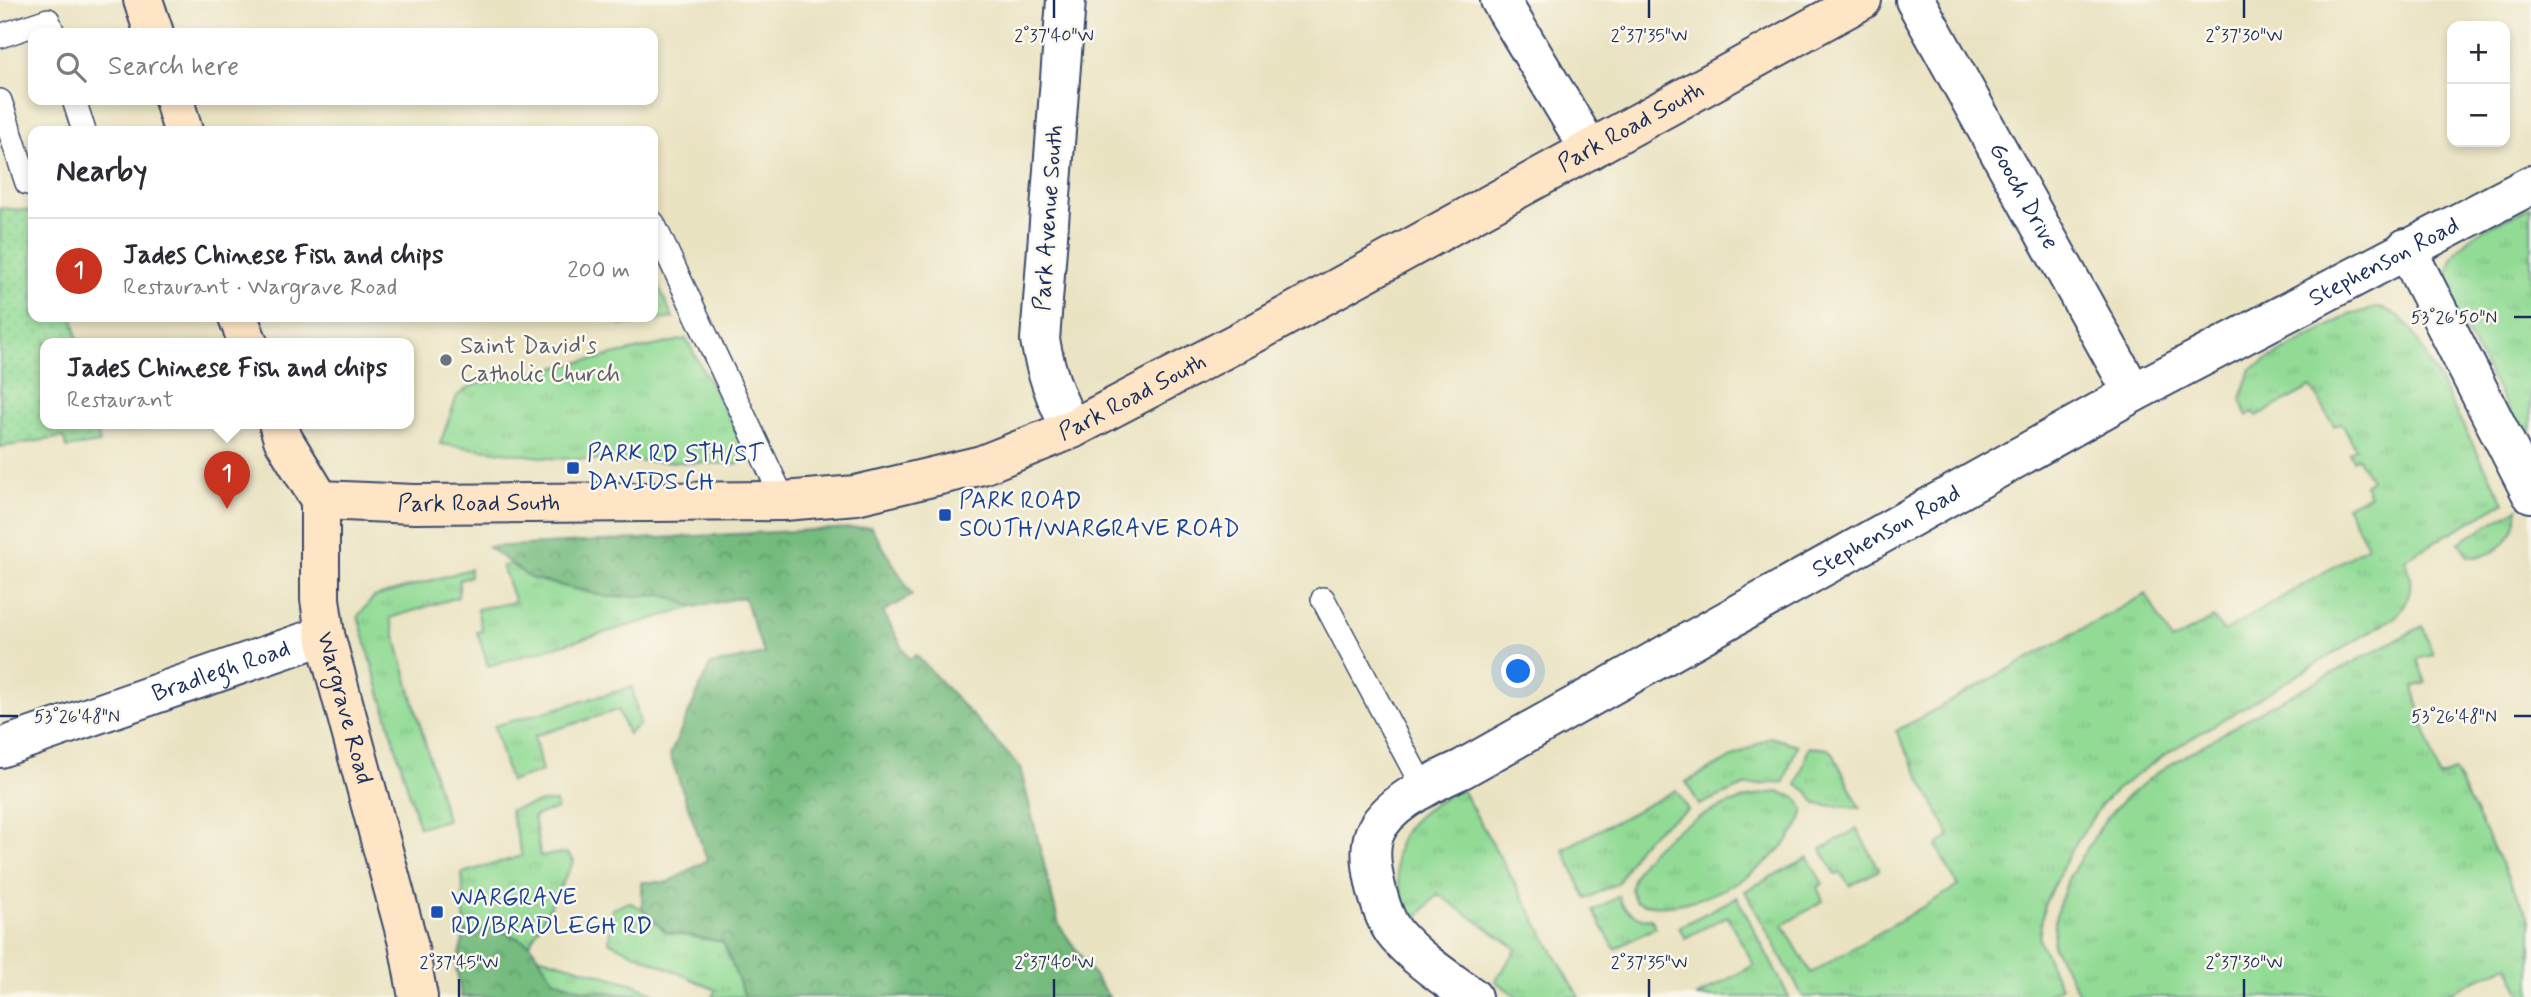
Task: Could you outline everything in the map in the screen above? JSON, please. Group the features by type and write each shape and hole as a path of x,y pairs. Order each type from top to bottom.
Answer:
{"street":[{"path":"143,0 152,28"},
{"name":"Park Avenue South","path":"1066,0 1040,340 1045,368 1057,404 1072,429"},
{"path":"1500,0 1590,150"},
{"name":"Park Road South","path":"320,500 414,504 784,501 856,495 982,465 1072,429 1261,330 1862,0"},
{"name":"Gooch Drive","path":"1914,0 2133,394"},
{"path":"175,105 182,126"},
{"name":"Stephenson Road","path":"1472,997 1417,956 1395,934 1379,901 1372,866 1374,835 1393,810 1423,788 1462,769 2133,394 2406,248 2531,185"},
{"path":"2406,248 2531,493"},
{"path":"280,429 283,439 320,500"},
{"name":"Wargrave Road","path":"320,500 320,599 324,635 408,943 418,997"},
{"name":"Bradlegh Road","path":"0,748 324,635"},
{"name":"Stephenson Road","path":"1417,956 1429,997"}],"lane":[{"path":"0,36 48,20 51,28"},
{"path":"0,100 28,183"},
{"path":"76,105 82,126"},
{"path":"658,234 784,501"},
{"path":"1323,599 1423,788"}],"green space":[{"path":"2531,207 2531,451 2447,296 2447,276 2460,248 2471,238"},
{"path":"0,208 28,211 28,322 74,322 77,338 40,338 40,429 96,429 100,443 67,448 63,437 0,447"},
{"path":"658,284 673,318 658,320"},
{"path":"2381,307 2398,316 2411,328 2504,502 2405,559 2410,575 2410,590 2405,604 2395,617 2164,755 2117,789 2101,805 2068,856 2044,905 2039,939 2061,988 2041,997 1803,997 1745,891 1808,857 1823,884 1817,887 1823,901 1783,925 1811,973 1958,886 1936,846 1950,836 1896,731 2146,594 2172,641 2213,618 2224,632 2368,546 2346,506 2370,495 2365,485 2371,480 2357,457 2353,460 2349,453 2356,448 2341,423 2334,426 2311,387 2257,416 2253,412 2247,416 2241,399 2251,369 2349,315"},
{"path":"621,322 643,322 621,325"},
{"path":"686,339 748,452 746,460 737,464 549,458 440,444 457,396 471,386"},
{"path":"2518,508 2511,534 2500,547 2485,555 2468,556 2459,542"},
{"path":"871,527 912,595 883,612 909,659 916,655 1020,767 1059,925 1109,997 745,997 723,942 666,932 642,909 642,882 668,882 707,860 670,755 710,665 764,654 744,597 694,607 665,595 607,597 530,578 488,547"},
{"path":"512,564 530,578 607,597 665,595 694,607 488,666 477,632 482,631 477,609 515,602 502,566"},
{"path":"470,569 470,576 460,580 458,597 390,618 447,820 419,827 358,616 374,597"},
{"path":"2423,626 2433,655 2417,659 2426,683 2413,687 2439,777 2454,771 2531,922 2531,997 2523,997 2508,965 2441,997 2081,997 2053,946 2056,914 2068,879 2105,820 2123,800 2158,772 2269,706"},
{"path":"632,687 640,724 628,734 618,710 534,736 542,771 510,782 494,726"},
{"path":"1770,737 1797,745 1784,782 1744,786 1699,805 1686,782"},
{"path":"1809,747 1828,749 1833,753 1860,808 1816,804 1808,792 1797,785"},
{"path":"1461,788 1579,997 1518,997 1495,981 1517,949 1438,894 1412,923 1397,877 1396,858 1399,843 1419,815"},
{"path":"1676,790 1688,810 1661,826 1638,847 1618,883 1586,899 1563,849"},
{"path":"1779,792 1797,798 1804,810 1795,830 1780,850 1759,868 1735,884 1708,896 1682,903 1657,905 1635,901 1631,889 1637,870 1650,852 1669,836 1714,810 1738,801"},
{"path":"542,802 556,802 557,809 534,816 540,856 567,853 574,861 530,944 495,928 465,932 462,873 522,856 510,810"},
{"path":"1857,829 1879,870 1850,886 1841,873 1836,875 1821,849"},
{"path":"1619,896 1627,910 1636,916 1651,918 1656,927 1615,949 1593,911"},
{"path":"1737,897 1789,997 1696,997 1754,965 1727,916 1685,938 1679,927"},
{"path":"629,902 642,909 666,932 723,942 746,996 712,997 716,990 609,942 612,909"},
{"path":"495,928 530,944 553,979 583,990 651,997 461,997 456,966 465,932"},
{"path":"538,956 637,985 661,997 583,990 552,979"}],"place":[{"name":"Saint David's Catholic Church","path":"446,360"},
{"name":"PARK RD STH/ST DAVIDS CH","path":"573,468"},
{"name":"Jades Chinese Fish and chips","path":"227,509"},
{"name":"PARK ROAD SOUTH/WARGRAVE ROAD","path":"945,515"},
{"name":"WARGRAVE RD/BRADLEGH RD","path":"437,912"}]}
